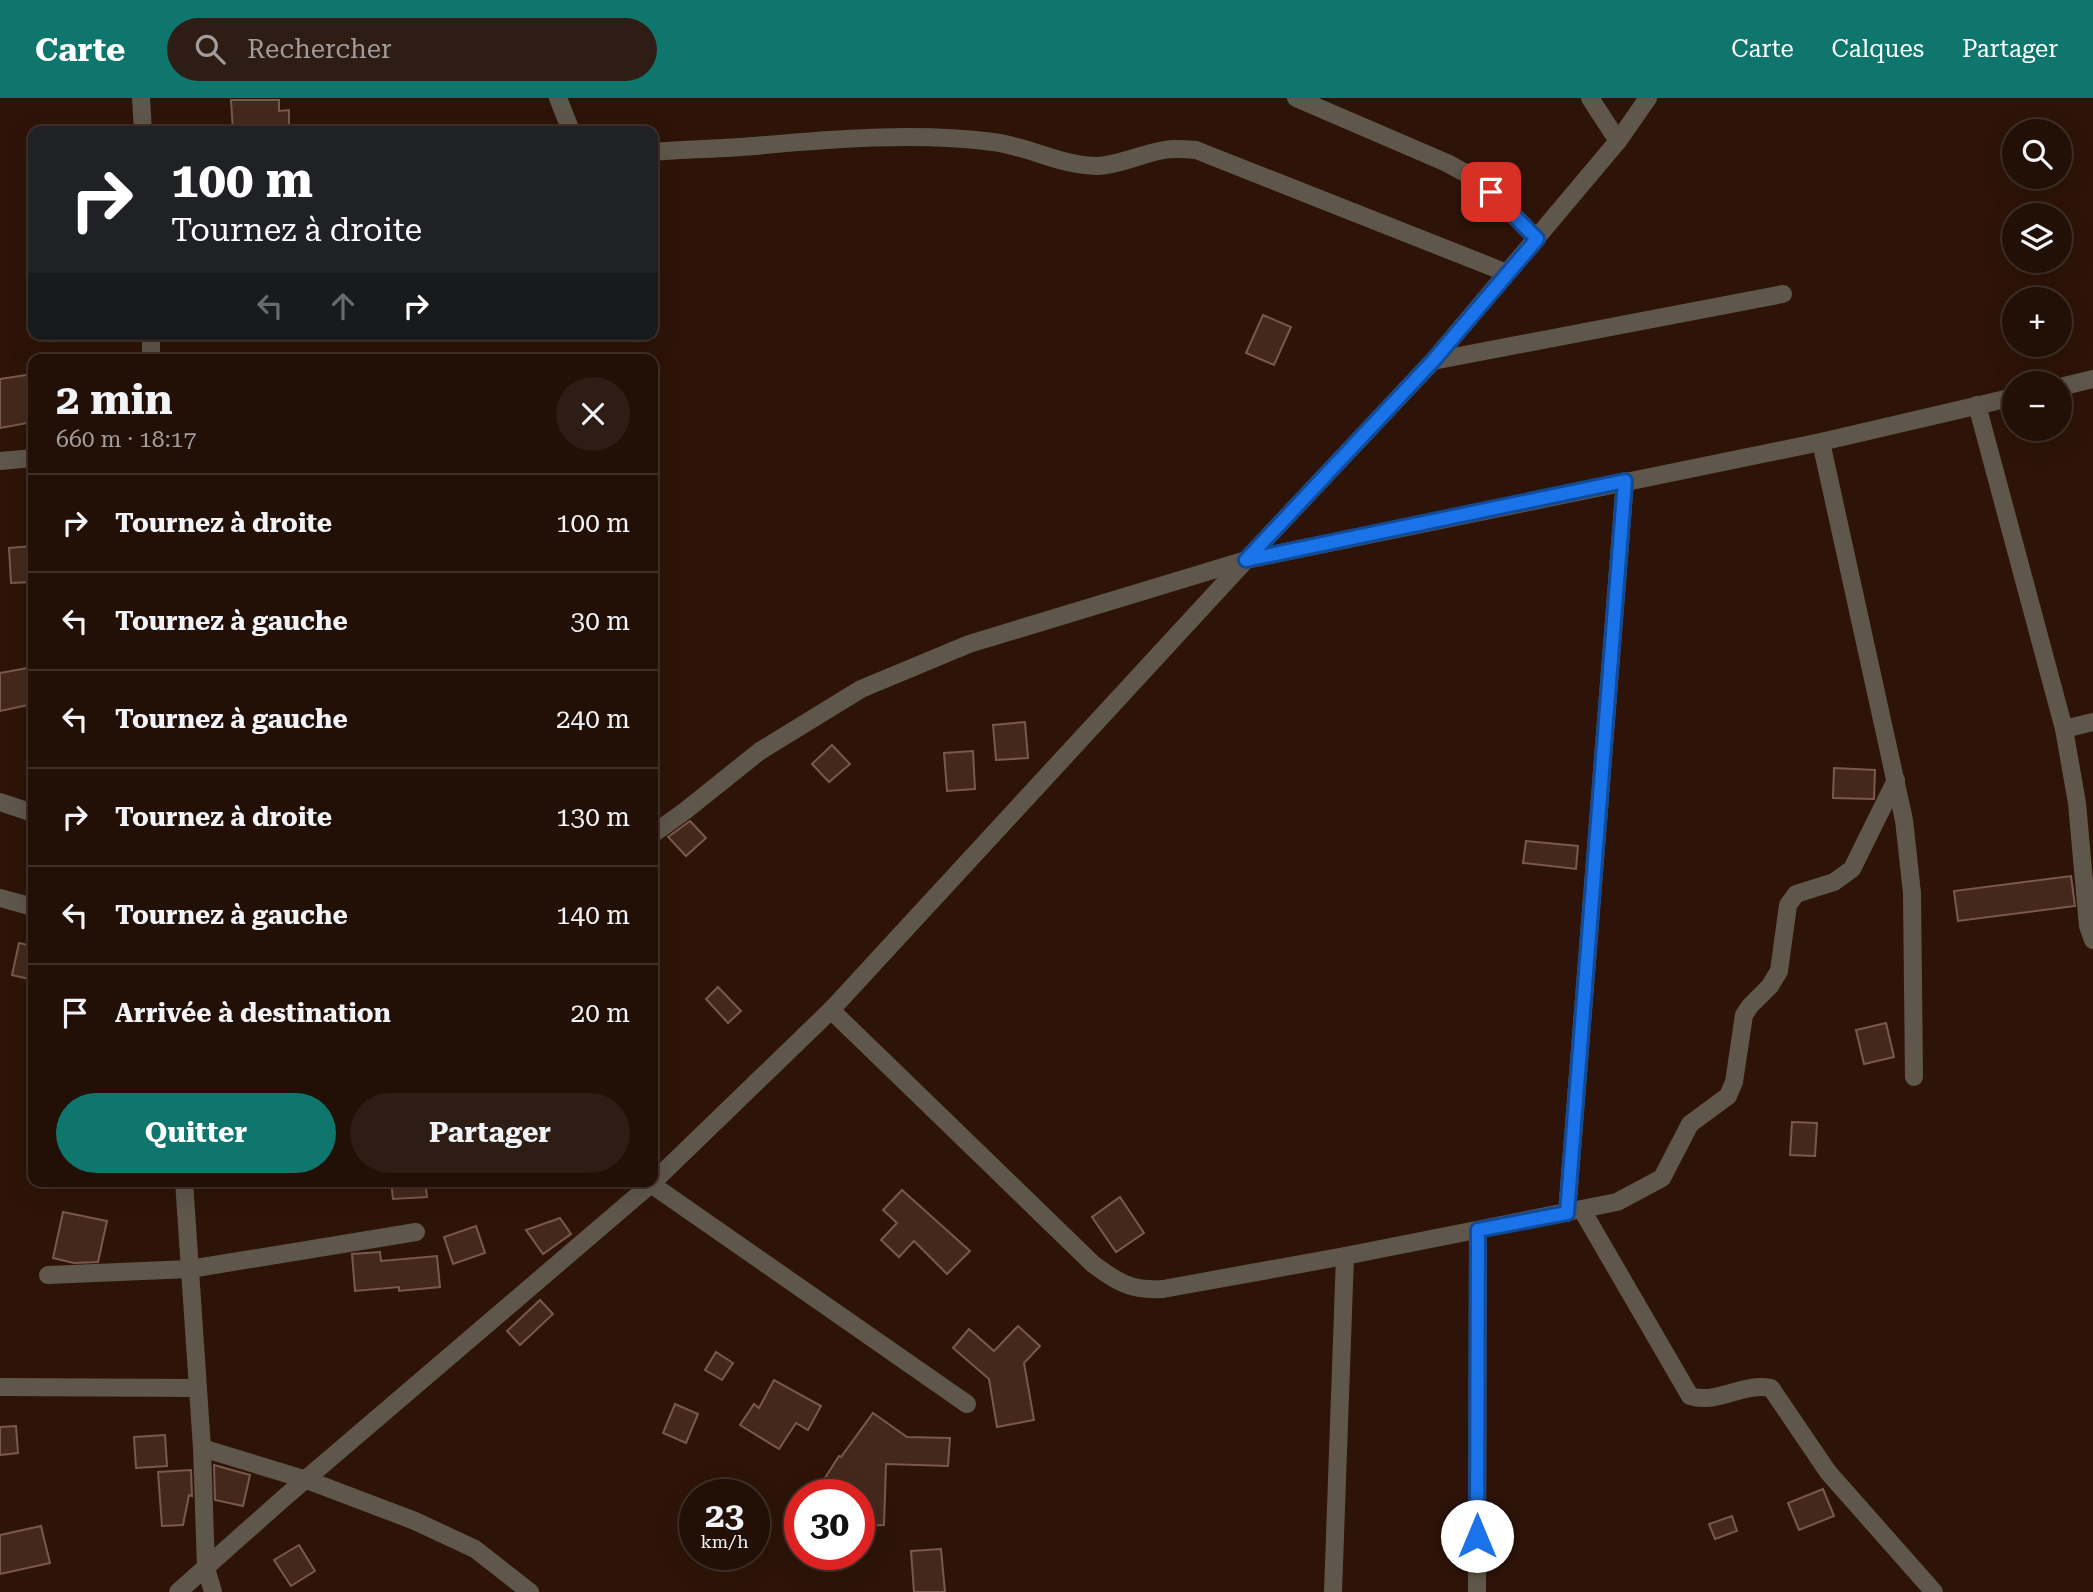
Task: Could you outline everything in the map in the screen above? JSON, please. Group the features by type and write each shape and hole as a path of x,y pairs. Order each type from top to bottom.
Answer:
{"street":[{"path":"141,98 143,126"},
{"path":"558,98 569,126"},
{"path":"1296,98 1447,163 1480,181 1537,239"},
{"path":"1590,98 1618,141"},
{"path":"658,1177 831,1010 1433,361 1618,141 1648,98"},
{"path":"658,152 803,140 928,139 993,142 1025,148 1072,163 1095,166 1115,164 1163,150 1196,150 1507,273"},
{"path":"1433,361 1783,294"},
{"path":"2072,384 2093,379"},
{"path":"658,830 760,751 861,689 969,644 1246,560 1821,442 2002,400"},
{"path":"1977,405 2064,729 2077,803 2088,926 2093,940"},
{"path":"1821,442 1904,820 1912,892 1914,1077"},
{"path":"0,461 28,458"},
{"path":"1625,481 1575,1211 1690,1396 1701,1400 1759,1385 1771,1388 1828,1472 1934,1592"},
{"path":"2064,729 2093,722"},
{"path":"831,1010 1093,1264 1127,1286 1145,1290 1163,1289 1617,1202 1662,1178 1690,1124 1728,1096 1734,1082 1744,1015 1770,986 1779,971 1788,905 1796,894 1834,882 1852,869 1896,780"},
{"path":"0,802 28,811"},
{"path":"0,898 28,906"},
{"path":"184,1187 202,1448 206,1568 213,1592"},
{"path":"178,1592 648,1187"},
{"path":"655,1187 967,1404"},
{"path":"1477,1592 1478,1230"},
{"path":"48,1275 190,1269 416,1232"},
{"path":"1333,1592 1345,1256"},
{"path":"0,1387 198,1388"},
{"path":"202,1448 307,1480 415,1521 465,1544 498,1565 530,1592"}],"building":[{"path":"231,100 279,100 279,111 289,110 289,126 233,126"},
{"path":"1263,315 1291,327 1274,365 1246,353"},
{"path":"28,375 28,423 0,428 0,379"},
{"path":"28,546 28,582 11,583 9,548"},
{"path":"28,668 28,705 0,711 0,673"},
{"path":"1025,722 1028,758 996,760 993,725"},
{"path":"832,745 850,764 829,782 812,764"},
{"path":"973,751 975,789 947,791 944,753"},
{"path":"1834,768 1875,770 1874,799 1833,798"},
{"path":"690,821 706,838 686,856 668,837"},
{"path":"1526,841 1578,846 1576,869 1523,863"},
{"path":"2071,876 2075,906 1958,921 1954,891"},
{"path":"19,943 28,945 28,979 12,975"},
{"path":"718,987 741,1011 728,1023 706,999"},
{"path":"1886,1023 1894,1057 1864,1064 1856,1030"},
{"path":"1792,1122 1817,1123 1815,1156 1790,1155"},
{"path":"392,1187 426,1187 427,1197 393,1199"},
{"path":"902,1190 970,1251 947,1274 914,1241 899,1257 881,1240 897,1223 883,1210"},
{"path":"1120,1197 1144,1233 1116,1252 1092,1217"},
{"path":"63,1212 107,1221 98,1262 74,1263 53,1258"},
{"path":"560,1218 571,1234 543,1254 526,1230"},
{"path":"476,1226 485,1253 453,1264 444,1237"},
{"path":"380,1252 381,1261 437,1256 440,1287 355,1291 352,1254"},
{"path":"540,1300 553,1314 520,1345 507,1331"},
{"path":"1018,1326 1040,1346 1024,1363 1034,1420 997,1427 989,1379 953,1348 969,1329 994,1351"},
{"path":"716,1352 733,1363 722,1380 705,1370"},
{"path":"774,1380 821,1406 808,1430 796,1423 779,1449 740,1425 754,1404 759,1408"},
{"path":"675,1404 698,1414 686,1443 663,1433"},
{"path":"873,1413 907,1437 950,1438 948,1466 886,1464 884,1525 875,1525 875,1479 824,1479 839,1456 841,1457"},
{"path":"16,1426 18,1453 0,1455 0,1427"},
{"path":"165,1435 167,1466 136,1468 134,1437"},
{"path":"214,1465 250,1475 243,1506 215,1500"},
{"path":"191,1470 192,1496 189,1495 183,1525 162,1526 158,1472"},
{"path":"1823,1489 1834,1516 1799,1530 1788,1503"},
{"path":"1732,1516 1737,1531 1715,1539 1709,1524"},
{"path":"41,1526 50,1563 0,1574 0,1535"},
{"path":"299,1545 315,1571 291,1586 274,1560"},
{"path":"941,1549 945,1592 914,1592 911,1551"}],"route":[{"path":"1477,1536 1478,1230 1567,1213 1625,481 1246,560 1433,361 1537,239 1491,192"}]}
